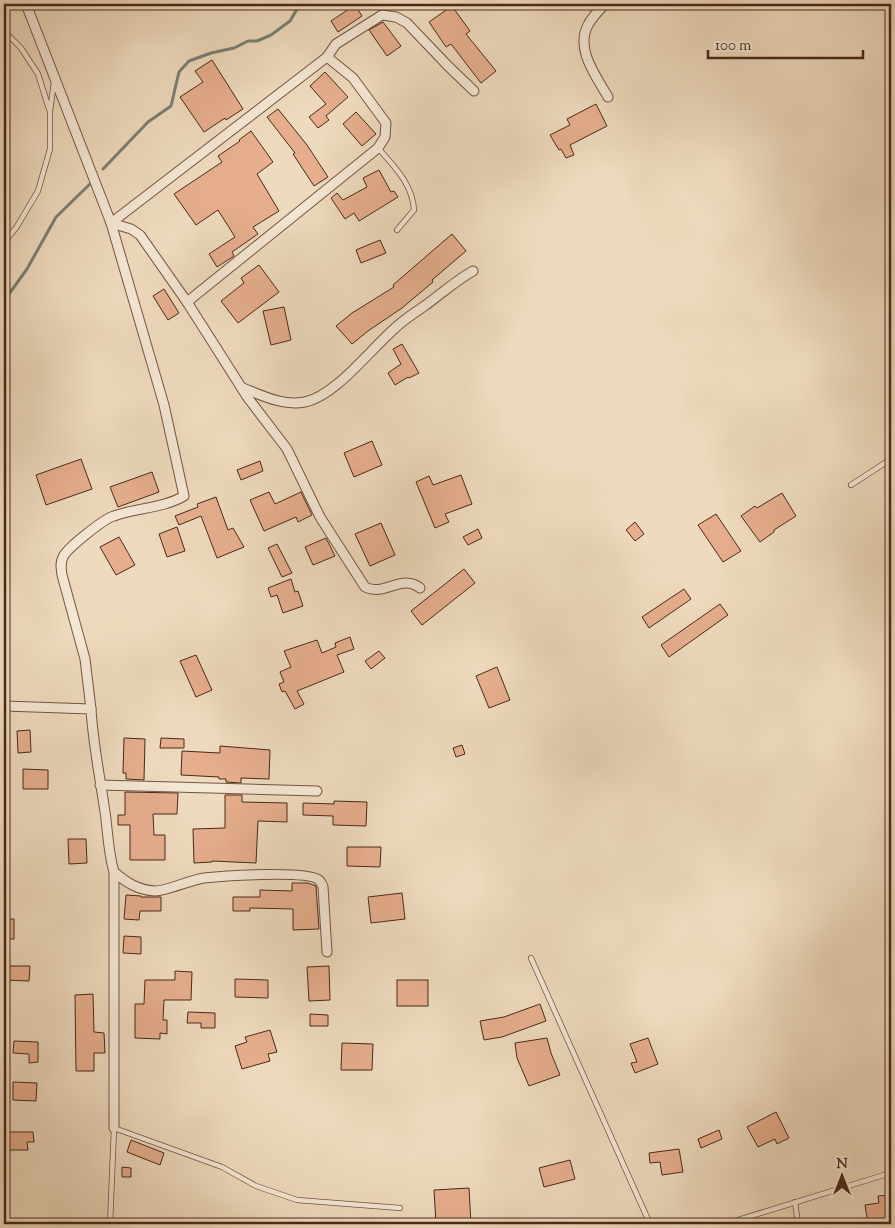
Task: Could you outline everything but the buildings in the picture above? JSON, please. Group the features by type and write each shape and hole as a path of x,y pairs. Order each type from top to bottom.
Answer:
{"street":[{"path":"26,4 112,223 164,405 184,496 173,501 111,516 74,544 64,554 60,563 86,659 94,750 106,813 110,859 114,872 114,1128"},
{"path":"605,4 588,24 584,36 584,46 592,69 608,97"},
{"path":"112,223 327,57 336,44 382,15 396,17 407,23 474,91"},
{"path":"188,302 378,148 385,137 386,123 353,78 327,57"},
{"path":"112,223 131,228 140,235 188,302 242,388 287,449 320,517 365,587 371,590 380,590 408,582 420,588"},
{"path":"242,388 276,401 291,403 306,402 321,397 402,321 424,307 458,279 473,271"},
{"path":"4,706 91,709"},
{"path":"100,785 317,791"},
{"path":"114,872 134,887 159,891 203,878 310,876 319,880 323,886 327,952"}],"lane":[{"path":"4,31 21,48 38,74 50,111"},
{"path":"4,242 16,228 38,191 50,149 50,111 55,78"},
{"path":"378,148 402,176 414,200 414,210 397,230"},
{"path":"851,485 891,459"},
{"path":"531,958 650,1224"},
{"path":"110,1224 114,1128 222,1167 256,1186 297,1200 400,1208"},
{"path":"725,1224 884,1175 891,1171"},
{"path":"795,1202 798,1224"}],"waterway":[{"path":"103,169 148,122 171,106 179,72 189,61 271,35 290,21 300,4"},
{"path":"4,301 27,269 56,217 91,183"}]}
